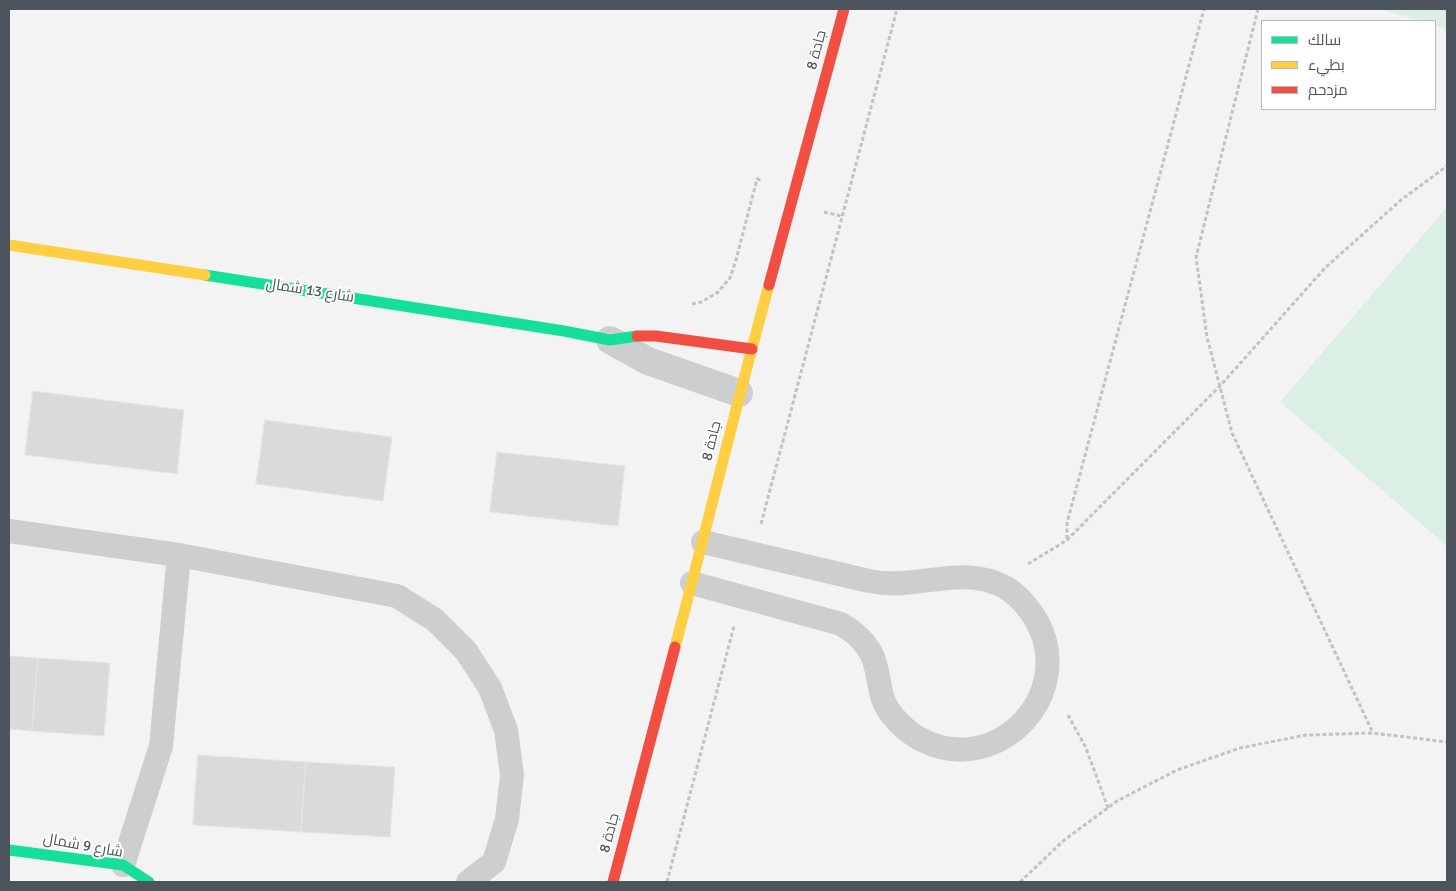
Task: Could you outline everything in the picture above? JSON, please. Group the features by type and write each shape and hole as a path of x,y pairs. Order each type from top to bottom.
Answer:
{"main road":[{"name":"جادة 8","path":"613,882 703,542 739,392 844,9"},
{"name":"شارع 13 شمال","path":"9,245 564,330 610,340 633,336 656,336 752,349"},
{"name":"شارع 9 شمال","path":"9,850 123,865 149,882"}],"street":[{"name":"شارع 13 شمال","path":"610,340 648,361 739,392"}],"lane":[{"path":"9,531 179,555 397,596 435,620 466,651 490,688 506,730 512,775 507,819 494,862 468,882"},
{"path":"692,583 841,624 852,631 871,652 876,665 882,698 893,716 906,729 922,740 941,747 960,750 980,748 998,741 1014,731 1028,717 1039,701 1046,682 1048,663 1046,643 1039,625 1029,608 1016,595 999,584 981,578 961,576 886,584 703,542"},
{"path":"123,865 161,746 179,555"}],"path":[{"path":"753,553 897,9"},
{"path":"1067,540 1067,523 1204,9"},
{"path":"1258,9 1196,257 1207,337 1232,433 1373,733"},
{"path":"999,584 1067,540 1220,386 1325,268 1401,200 1447,166"},
{"path":"692,304 701,302 717,292 730,278 757,179 824,194 819,210 841,216"},
{"path":"667,882 742,596"},
{"path":"1046,682 1070,718 1086,748 1108,808"},
{"path":"1020,882 1063,841 1117,801 1177,770 1240,748 1306,735 1373,733 1447,742"}],"green space":[{"path":"1380,9 1447,9 1447,29 1436,26 1436,20 1418,20"},
{"path":"1447,207 1447,546 1280,402"}],"building":[{"path":"33,391 184,410 177,474 25,455"},
{"path":"265,420 392,437 383,501 256,484"},
{"path":"497,452 625,466 618,526 490,512"},
{"path":"9,656 38,658 32,731 9,729"},
{"path":"38,658 110,663 104,736 32,731"},
{"path":"198,755 306,762 301,832 193,825"},
{"path":"306,762 395,767 390,837 301,832"}],"traffic: fast":[{"path":"205,275 564,331 610,340 637,336"},
{"path":"9,850 123,865 149,882"}],"traffic: slow":[{"path":"9,245 205,275"},
{"path":"675,647 769,285"}],"traffic: jam":[{"path":"769,285 844,9"},
{"path":"637,336 656,336 752,349"},
{"path":"613,882 675,647"}]}
